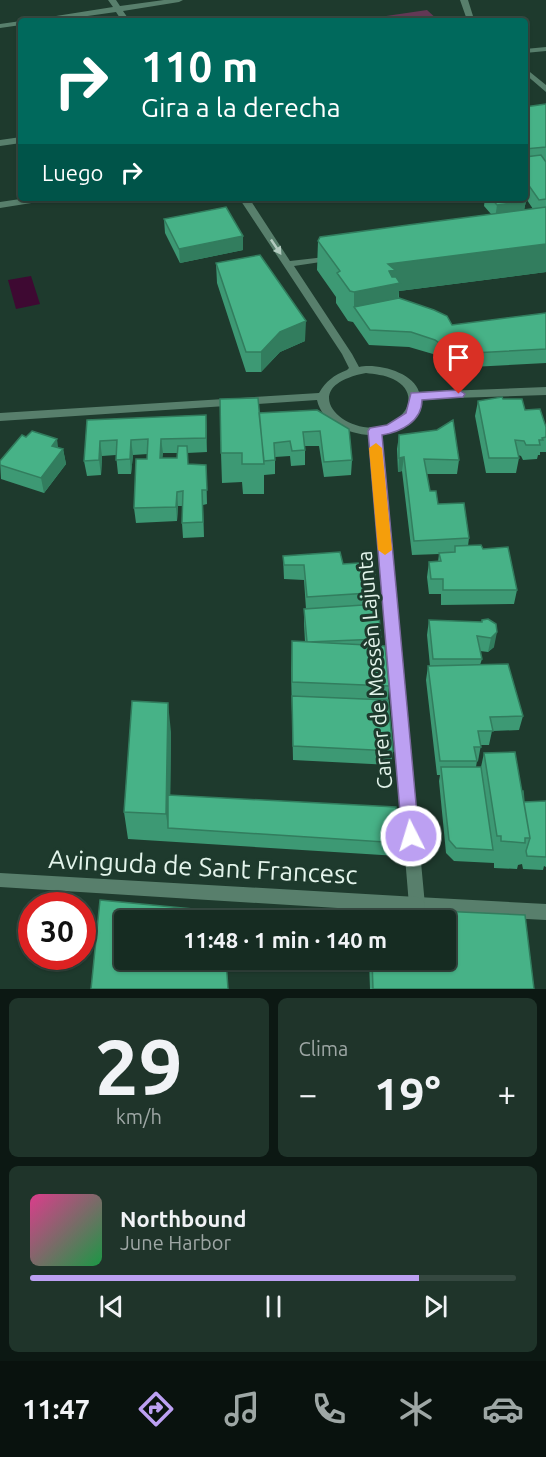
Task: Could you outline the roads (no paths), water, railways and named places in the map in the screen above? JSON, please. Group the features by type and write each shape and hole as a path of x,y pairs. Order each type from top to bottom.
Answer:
{"street":[{"path":"112,0 124,18"},
{"path":"58,18 179,0"},
{"path":"464,0 471,18"},
{"path":"0,26 18,23"},
{"path":"528,51 546,49"},
{"path":"528,73 546,90"},
{"path":"0,143 18,140"},
{"path":"0,205 25,201"},
{"path":"246,201 346,354 354,368 352,371"},
{"path":"288,264 341,257"},
{"path":"366,369 391,374 402,380 415,396 416,406 406,419 390,429 375,431 354,429 337,421 329,414 323,396 332,381 352,371 366,369"},
{"path":"415,396 546,391"},
{"path":"0,417 323,396"},
{"name":"Carrer de Mossèn Lajunta","path":"375,431 417,905"},
{"name":"Avinguda de Sant Francesc","path":"0,880 546,912"}]}
